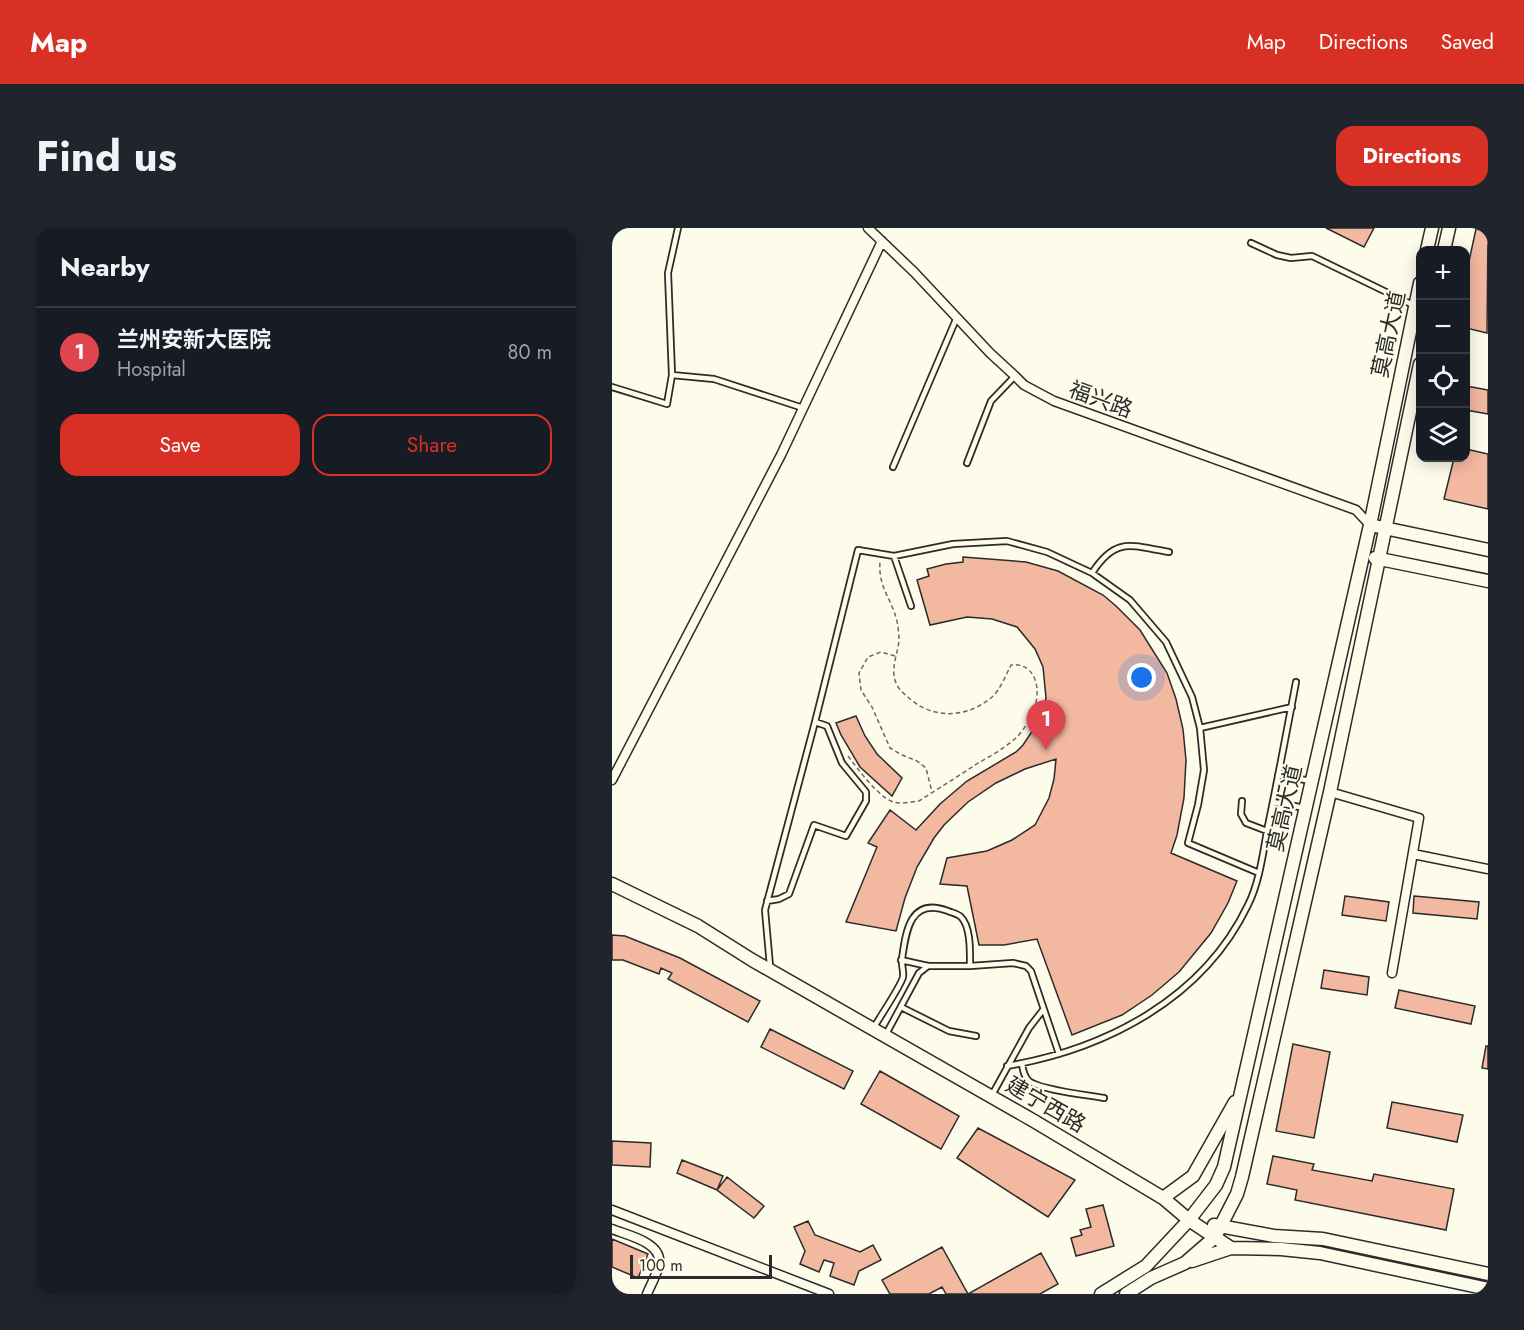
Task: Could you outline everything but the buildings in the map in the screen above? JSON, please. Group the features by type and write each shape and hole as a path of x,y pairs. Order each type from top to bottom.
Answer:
{"main road":[{"path":"1428,246 1432,228"},
{"path":"1445,246 1449,228"},
{"name":"莫高大道","path":"1101,1294 1146,1266 1189,1220 1216,1185 1224,1167 1370,525 1416,306"},
{"name":"莫高大道","path":"1126,1294 1151,1278 1185,1263 1217,1232 1237,1194 1330,792 1416,383"},
{"path":"1370,525 1488,550"},
{"path":"1362,556 1488,581"},
{"name":"建宁西路","path":"612,884 698,926 770,970 991,1096 1163,1198 1189,1220 1217,1232 1231,1248"},
{"path":"1163,1198 1193,1176 1241,1093"},
{"path":"1217,1232 1323,1239 1488,1274"},
{"path":"1185,1263 1231,1248 1281,1249 1320,1253 1488,1289"}],"street":[{"name":"福兴路","path":"868,228 1024,385 1054,401 1356,510 1370,525"},
{"path":"612,780 781,455 882,241"},
{"path":"1330,792 1419,818 1392,973"},
{"path":"1413,854 1488,869"},
{"path":"612,1210 830,1294"},
{"path":"612,1229 652,1246 657,1253 659,1264 647,1294"}],"lane":[{"path":"612,387 667,404 672,375 668,273 678,228"},
{"path":"1251,243 1277,255 1291,258 1312,256 1416,306"},
{"path":"893,467 957,317"},
{"path":"672,375 714,379 803,408"},
{"path":"967,463 992,401 1015,376"},
{"path":"770,970 765,910 858,550 894,556 953,544 1007,541 1047,552 1092,573 1130,600 1166,642 1192,697 1200,728 1204,770 1188,843 1259,873"},
{"path":"1092,573 1101,559 1111,550 1126,545 1169,552"},
{"path":"894,556 911,606"},
{"path":"1007,1066 1022,1064 1100,1041 1138,1021 1179,994 1231,936 1249,904 1259,873 1296,682"},
{"path":"1200,728 1292,707"},
{"path":"768,901 789,894 814,825 846,836 866,801 866,792 842,763 826,726 815,722"},
{"path":"1278,775 1311,782"},
{"path":"1242,801 1240,814 1246,823 1267,831"},
{"path":"1273,802 1305,808"},
{"path":"873,1029 903,977 901,960 914,915 927,908 940,908 959,915 965,923 970,966"},
{"path":"901,960 927,966 1013,963 1026,966 1030,971 1059,1054"},
{"path":"885,1036 919,973 927,966"},
{"path":"901,1007 949,1031 976,1036"},
{"path":"991,1096 1029,1028 1043,1010"},
{"path":"1022,1064 1024,1076 1030,1082 1104,1098"}],"path":[{"path":"847,755 866,779 891,801 905,803 919,801 995,753 1017,736 1031,715 1038,698 1035,678 1028,668 1018,665 1011,665 994,695 982,704 954,714 936,713 912,701 900,690 894,680 899,639 898,628 896,616 879,576 881,554"},
{"path":"896,656 881,652 868,657 859,674 861,690 872,707 890,748 926,768 932,792"}],"place":[{"name":"兰州安新大医院","path":"1046,750"}]}
